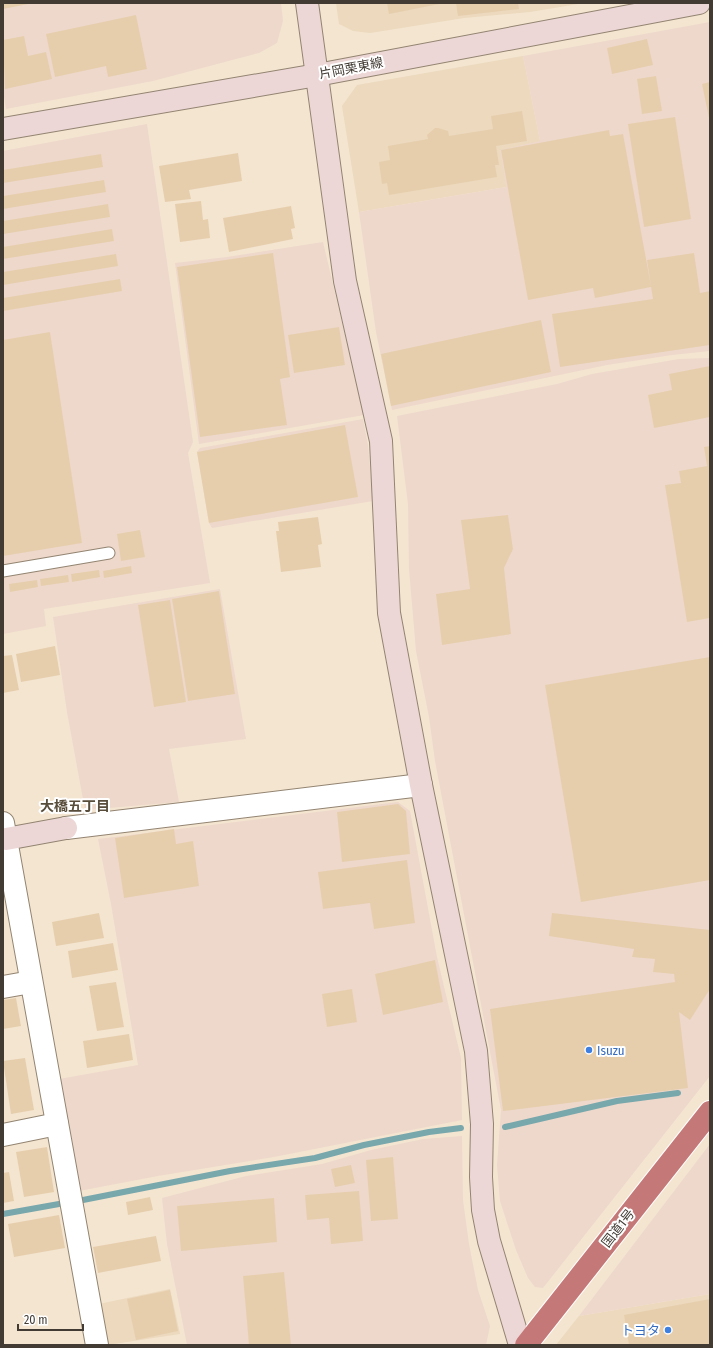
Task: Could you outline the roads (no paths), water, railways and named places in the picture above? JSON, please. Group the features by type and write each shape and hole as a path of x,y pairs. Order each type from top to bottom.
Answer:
{"highway":[{"name":"国道1号","path":"526,1345 710,1112"}],"street":[{"path":"307,3 345,280 381,441 389,613 421,785 476,1051 482,1124 481,1177 483,1210 489,1241 520,1345"},
{"name":"片岡栗東線","path":"3,129 317,75 692,4"},
{"path":"97,1345 4,834 66,828 421,785"},
{"path":"3,987 31,982"},
{"path":"3,1135 57,1124"}],"lane":[{"path":"3,570 109,554"}],"waterway":[{"path":"505,1127 617,1101 678,1093"},
{"path":"83,1200 230,1171 315,1158 364,1145 429,1132 461,1128"},
{"path":"3,1214 59,1204"}],"place":[{"name":"Isuzu","path":"589,1050"},
{"name":"トヨタ","path":"668,1330"}],"district":[{"name":"大橋五丁目","path":"75,806"}]}
